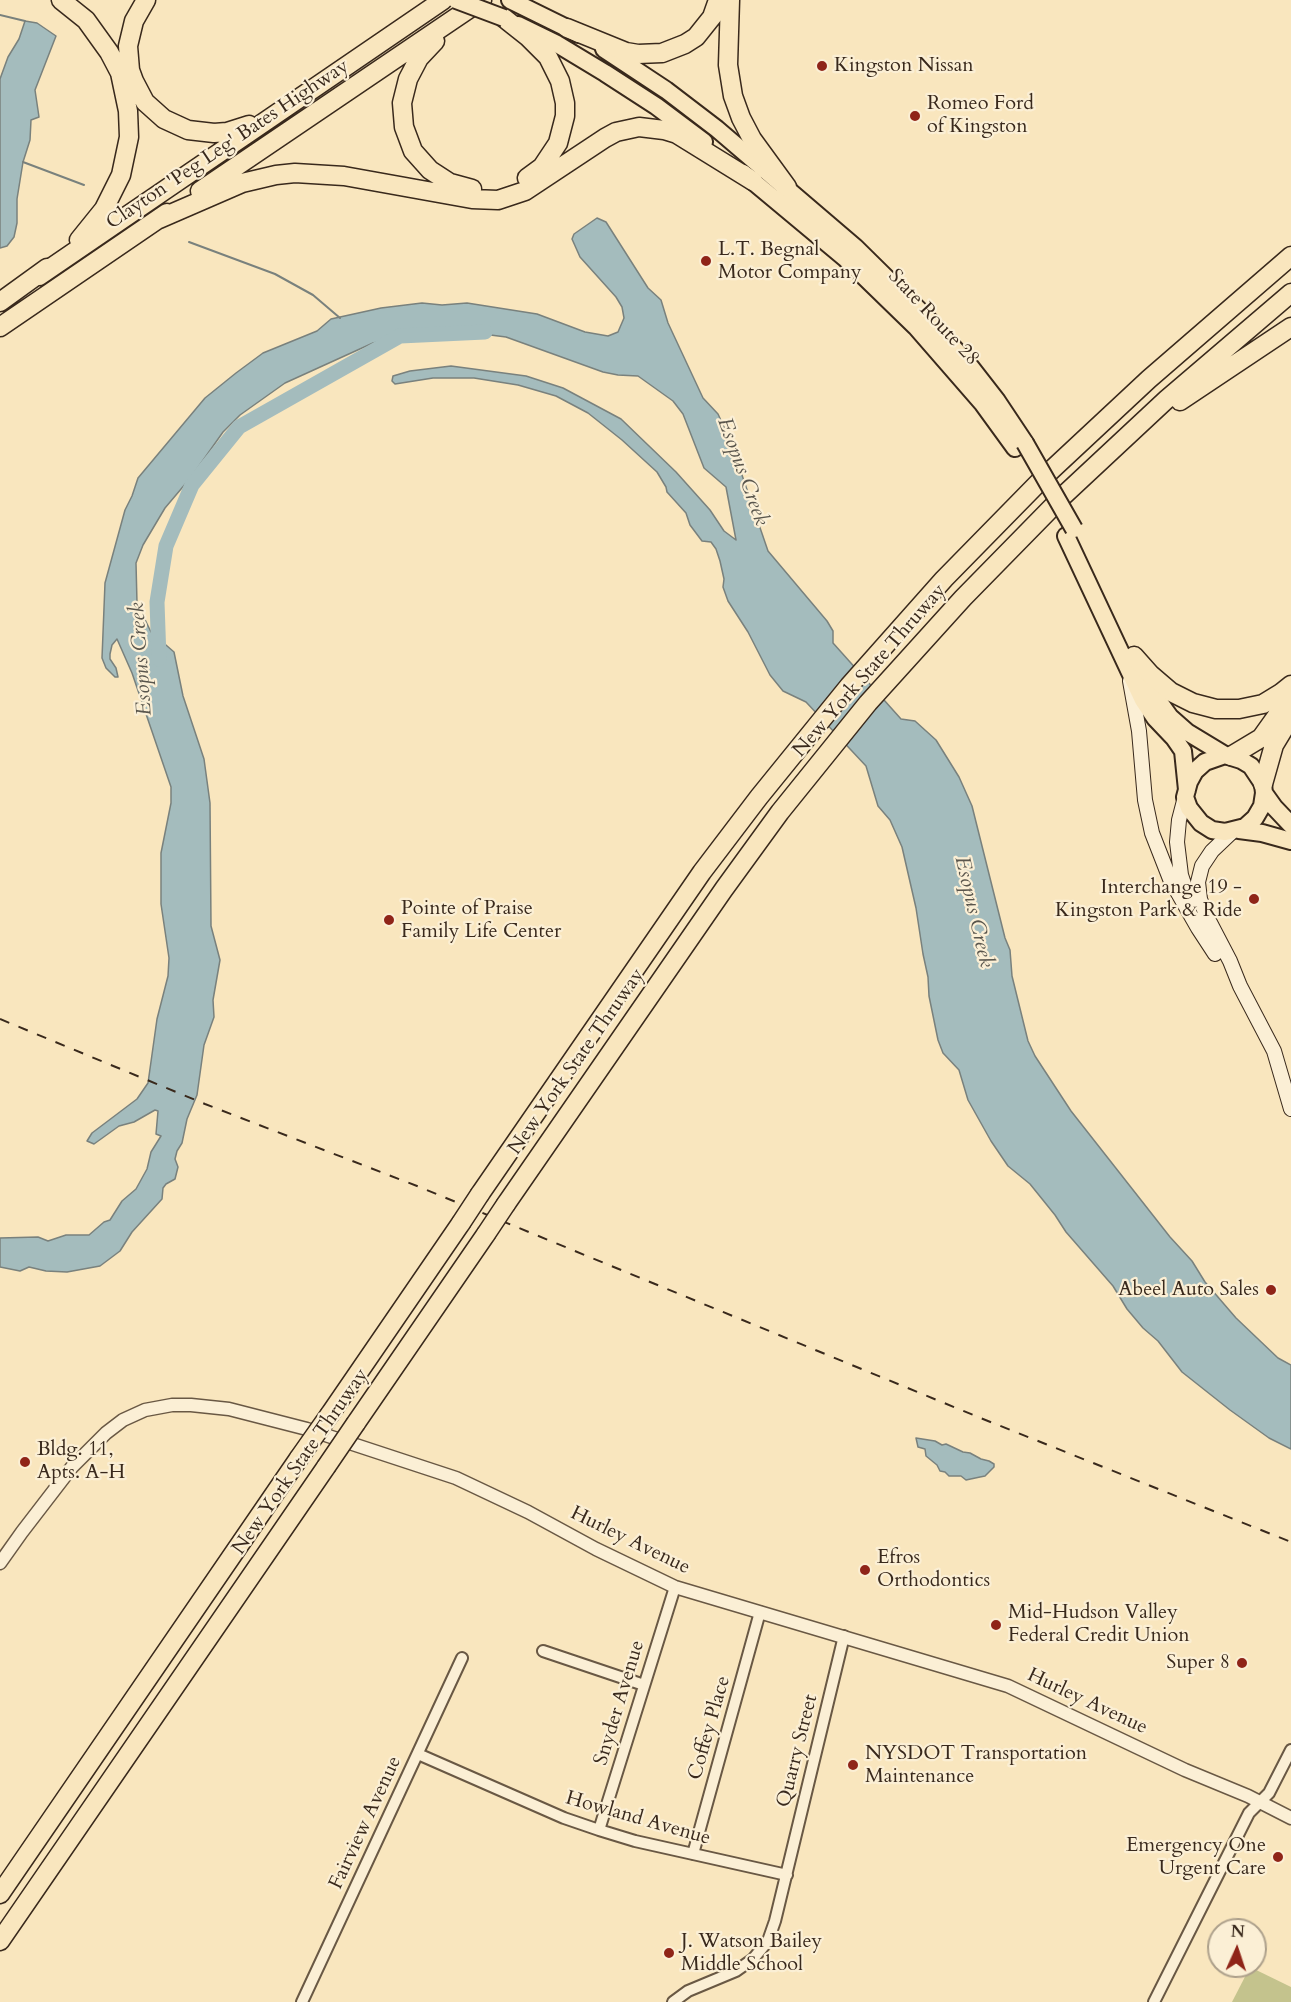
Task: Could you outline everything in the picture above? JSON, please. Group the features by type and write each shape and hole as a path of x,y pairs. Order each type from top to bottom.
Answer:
{"highway":[{"path":"0,302 39,276 90,229 104,209 121,175 129,137 126,99 115,62 95,30 61,0"},
{"path":"146,0 134,21 128,46 129,58 139,92 154,112 164,120 194,131 227,132 252,124 303,95"},
{"name":"Clayton 'Peg Leg' Bates Highway","path":"39,276 443,0"},
{"name":"Clayton 'Peg Leg' Bates Highway","path":"0,327 159,219 460,6 482,0"},
{"path":"567,28 626,52 662,53 696,37 712,17 718,0"},
{"path":"730,0 728,65 733,96 752,139 787,187"},
{"name":"State Route 28","path":"517,3 567,28 616,57 666,90 717,129 855,247 925,316 982,381 1070,532 1131,663 1149,709 1183,751 1186,766 1186,793"},
{"path":"460,6 413,69 404,91 402,116 408,140 421,161 450,183 473,190 497,190 519,183 532,175 552,155 562,130 565,103 555,69 539,47 504,18"},
{"name":"State Route 28","path":"460,6 504,18 557,44 630,88 753,181 845,258 916,327 1021,447"},
{"path":"159,219 242,183 295,173 344,176 472,199 498,200 525,191 616,132 639,127 664,130 677,135 753,181"},
{"name":"New York State Thruway","path":"0,1894 702,872 789,758 881,648 977,544 1045,476 1171,360 1291,256"},
{"name":"New York State Thruway","path":"0,1941 706,913 810,774 901,665 1027,532 1097,463 1176,391 1291,293"},
{"path":"1097,463 1196,390 1291,327"},
{"path":"1131,663 1171,692 1193,704 1216,710 1239,709 1263,704 1291,685"},
{"name":"State Route 28","path":"1131,663 1170,717 1187,732 1228,756"},
{"path":"1291,696 1261,738 1228,756 1211,759 1200,766 1192,776 1186,793 1189,808 1201,823 1212,830 1262,833 1291,841"},
{"path":"1235,831 1250,823 1259,813 1274,745 1291,717"},
{"path":"1228,756 1251,766 1274,807 1291,825"}],"main road":[{"path":"1131,663 1145,800 1152,833 1170,879 1198,928 1240,986"},
{"path":"1186,793 1177,831 1179,864 1190,902 1215,954"},
{"path":"1235,831 1212,850 1202,866 1199,891 1202,907 1274,1051 1291,1109"}],"street":[{"name":"Hurley Avenue","path":"0,1563 72,1467 106,1433 123,1420 145,1410 171,1405 229,1409 262,1416 456,1478 675,1587 1008,1686 1291,1818"},
{"name":"Snyder Avenue","path":"599,1830 675,1587"},
{"name":"Coffey Place","path":"693,1854 760,1612"},
{"name":"Quarry Street","path":"673,2002 688,1991 736,1971 764,1948 775,1921 787,1875 844,1636"},
{"path":"543,1652 644,1685"},
{"name":"Fairview Avenue","path":"302,2002 462,1659"},
{"path":"1154,2002 1249,1813 1278,1779 1291,1750"},
{"name":"Howland Avenue","path":"418,1754 564,1818 599,1830 635,1841 787,1875"}],"shaded area":[{"path":"1267,1975 1291,1987 1291,2002 1232,2002 1244,1978 1267,1978"}],"water":[{"path":"25,21 37,23 56,36 35,90 39,117 31,120 30,140 23,162 17,199 17,223 14,237 7,246 0,248 0,79"},
{"path":"597,218 606,222 648,288 661,300 668,323 703,398 718,414 730,440 768,551 827,621 833,631 833,643 901,719 915,721 936,740 959,777 972,806 1010,950 1012,976 1028,1041 1035,1056 1071,1111 1170,1237 1192,1261 1205,1282 1236,1318 1278,1358 1291,1365 1291,1449 1269,1438 1182,1372 1158,1341 1127,1309 1113,1286 1066,1232 1030,1184 1008,1166 991,1141 968,1100 959,1070 943,1053 938,1040 916,908 902,847 890,820 878,806 866,766 806,702 783,691 770,675 748,632 728,601 716,549 711,542 702,541 690,525 686,513 667,492 657,472 588,413 556,396 518,385 474,378 433,378 395,384 392,381 393,376 410,371 451,366 526,376 563,388 621,419 676,472 710,510 724,531 736,540 726,487 704,468 683,414 673,401 638,376 603,372 506,337 467,332 432,331 373,343 285,383 240,415 223,432 192,476 165,508 143,545 136,563 137,603 151,632 174,652 183,696 204,759 210,803 211,926 220,960 213,1000 214,1017 204,1045 197,1095 175,1159 178,1167 175,1179 166,1184 163,1188 162,1199 132,1232 120,1251 100,1266 67,1272 29,1267 20,1271 0,1267 0,1238 38,1237 48,1241 66,1235 89,1235 104,1222 110,1220 122,1201 136,1189 147,1169 151,1152 161,1136 156,1134 158,1111 155,1110 134,1122 119,1126 94,1144 87,1141 92,1133 137,1099 148,1083 157,1019 168,976 169,958 161,904 161,853 171,803 171,787 132,673 117,639 112,645 110,659 116,668 118,677 106,668 102,658 105,583 125,510 138,478 205,398 263,353 317,331 331,319 381,308 422,303 442,305 467,303 537,314 585,332 608,336 618,332 624,318 622,307 616,297 580,257 572,239 574,234"},
{"path":"916,1438 946,1444 989,1461 994,1464 994,1467 985,1476 966,1480 961,1476 949,1476 940,1471 937,1465 926,1456 925,1449 918,1447"}],"waterway":[{"path":"0,15 25,21"},
{"path":"23,162 84,185"},
{"path":"189,242 275,274 313,295 340,318"},
{"name":"Esopus Creek","path":"159,659 157,602 166,546 192,485 239,427 400,336 485,332"}],"railway":[{"path":"0,1019 205,1104 417,1186 983,1419 1291,1542"}],"place":[{"name":"Kingston Nissan","path":"822,66"},
{"name":"Romeo Ford of Kingston","path":"915,116"},
{"name":"L.T. Begnal Motor Company","path":"706,261"},
{"name":"Interchange 19 - Kingston Park & Ride","path":"1254,899"},
{"name":"Pointe of Praise Family Life Center","path":"389,920"},
{"name":"Abeel Auto Sales","path":"1271,1290"},
{"name":"Bldg. 11, Apts. A-H","path":"25,1462"},
{"name":"Efros Orthodontics","path":"865,1570"},
{"name":"Mid-Hudson Valley Federal Credit Union","path":"996,1625"},
{"name":"Super 8","path":"1242,1663"},
{"name":"NYSDOT Transportation Maintenance","path":"853,1765"},
{"name":"Emergency One Urgent Care","path":"1278,1857"},
{"name":"J. Watson Bailey Middle School","path":"669,1953"}]}
